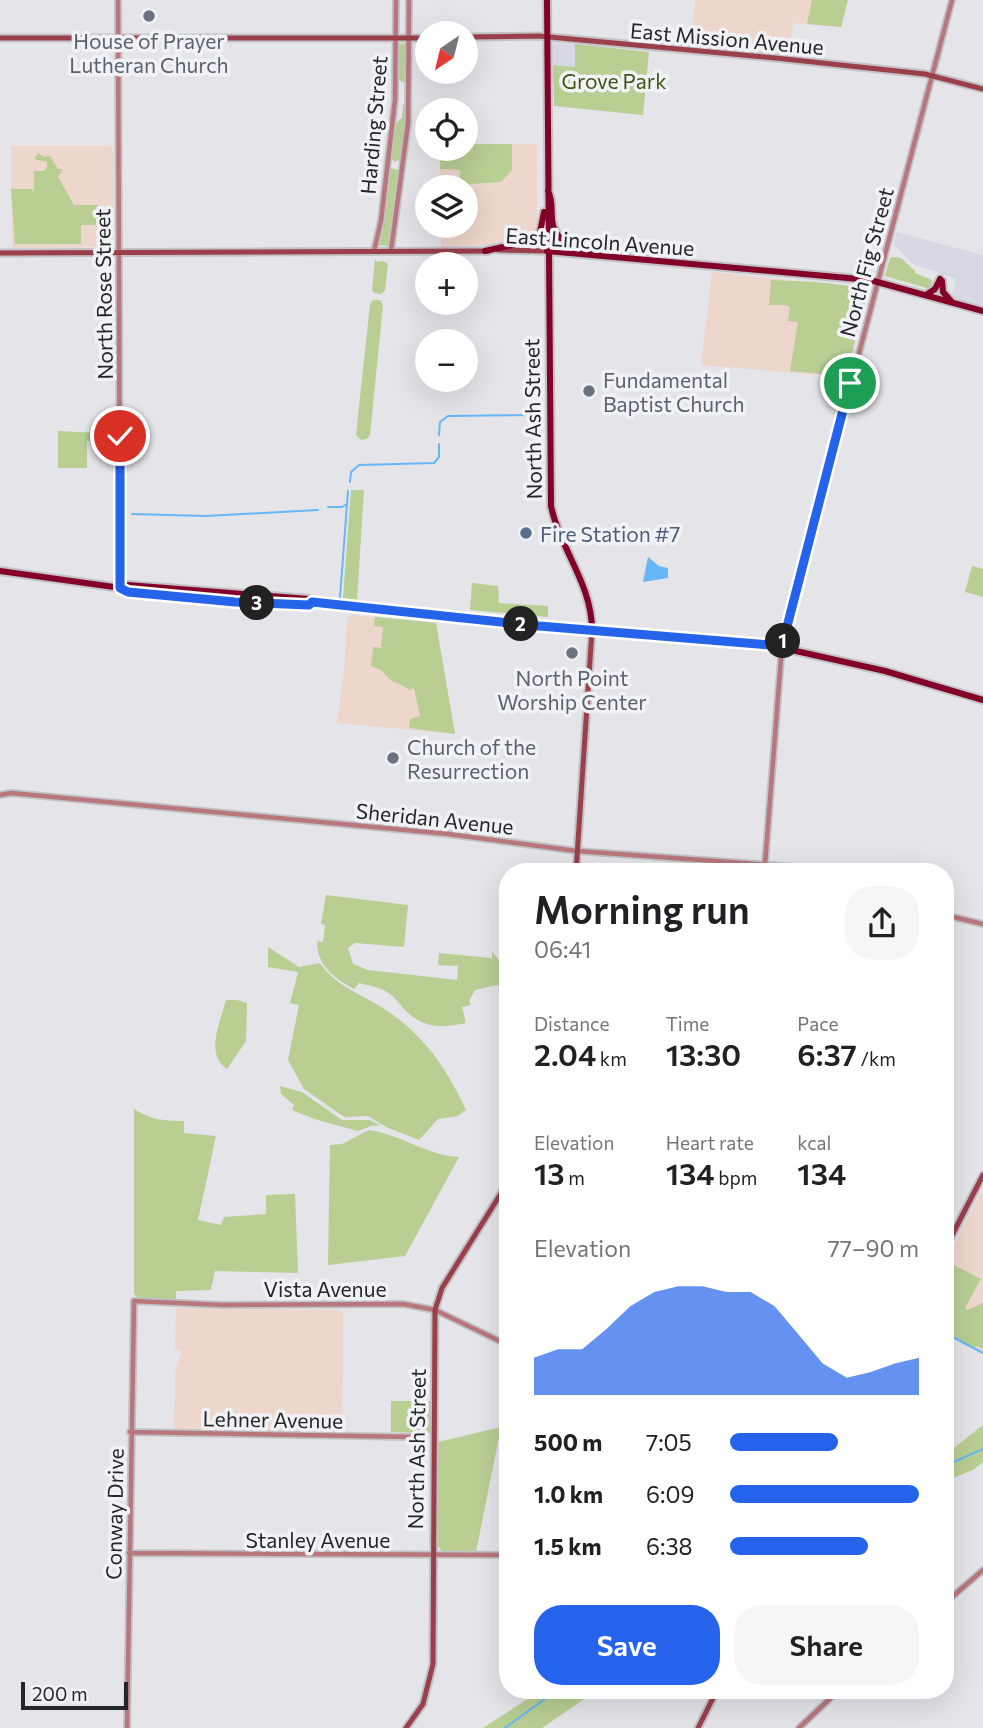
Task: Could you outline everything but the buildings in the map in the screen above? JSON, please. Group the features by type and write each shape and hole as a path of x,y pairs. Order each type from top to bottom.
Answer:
{"main road":[{"name":"North Ash Street","path":"547,0 551,506 557,531 586,593 592,630 576,863"},
{"name":"East Mission Avenue","path":"478,37 547,37 932,75 983,89"},
{"path":"0,38 415,38"},
{"path":"485,251 537,237 547,193"},
{"path":"547,193 551,197 553,226 557,235 568,245 648,260"},
{"name":"East Lincoln Avenue","path":"0,253 548,251 877,282 983,311"},
{"path":"926,295 935,289 942,279 943,292 952,302"},
{"path":"0,571 128,592 238,602 309,605 312,602 782,646 885,671 983,700"},
{"path":"954,1231 983,1175"},
{"name":"North Ash Street","path":"406,1728 423,1704 433,1664 435,1310 442,1288 499,1196"},
{"path":"698,1728 712,1699"}],"street":[{"name":"North Rose Street","path":"118,0 121,589"},
{"name":"Harding Street","path":"374,251 381,221 395,100 396,0"},
{"name":"Harding Street","path":"391,251 408,122 409,0"},
{"name":"North Fig Street","path":"765,863 782,646 952,0"},
{"name":"Sheridan Avenue","path":"0,795 11,793 448,834 577,851 751,863"},
{"path":"954,917 983,924"},
{"name":"Vista Avenue","path":"134,1301 223,1305 404,1304 435,1310 499,1341"},
{"name":"Conway Drive","path":"127,1728 134,1301"},
{"name":"Lehner Avenue","path":"130,1432 415,1437"},
{"name":"Stanley Avenue","path":"129,1553 499,1555"},
{"path":"954,1595 983,1570"},
{"path":"799,1728 830,1699"}],"shaded area":[{"path":"695,0 848,0 841,27 793,23 790,55 691,46"},
{"path":"552,44 575,45 575,67 552,65"},
{"path":"478,144 537,144 537,232 534,236 492,245 441,247 441,238 478,238 478,175 440,175 440,161 478,161"},
{"path":"11,146 111,146 114,153 113,247 12,248"},
{"path":"896,232 983,255 983,305 952,297 956,279 913,264 894,245"},
{"path":"712,272 867,288 846,375 842,377 701,365"},
{"path":"352,615 436,623 455,734 337,723 345,664 347,618"},
{"path":"983,1188 983,1352 954,1337 954,1244"},
{"path":"176,1308 339,1310 343,1313 342,1432 174,1431 175,1372 181,1354 181,1351 175,1349"}],"green space":[{"path":"812,0 848,0 841,27 807,24"},
{"path":"402,43 407,46 407,79 403,83 398,78 398,46"},
{"name":"Grove Park","path":"575,44 649,52 643,115 554,106 553,65 575,67"},
{"path":"407,103 400,159 395,162 390,157 395,124 402,118 403,105"},
{"path":"478,144 512,144 512,170 501,182 478,183 478,175 460,175 460,170 440,171 440,161 478,161"},
{"path":"38,153 44,157 50,156 58,169 63,169 58,177 74,205 98,205 98,218 102,218 102,225 81,225 81,244 15,244 11,189 32,189 34,193 34,171 44,171 47,167 47,162 34,159"},
{"path":"391,168 399,173 390,244 377,245 388,172"},
{"path":"890,258 901,258 915,273 932,280 930,289 885,276"},
{"path":"375,259 388,264 385,290 381,294 372,290"},
{"path":"771,280 867,288 846,376 790,371 798,322 788,321 790,307 769,305"},
{"path":"373,300 380,300 383,305 370,435 361,440 356,435 370,304"},
{"path":"58,431 118,434 118,440 87,441 87,468 58,468"},
{"path":"351,490 364,490 357,600 343,598"},
{"path":"972,566 983,569 983,597 965,592"},
{"path":"472,583 498,586 499,603 548,606 548,617 470,610"},
{"path":"375,617 436,623 455,734 409,728 410,719 420,716 414,688 409,690 371,666 373,647 383,648 383,627 374,626"},
{"path":"326,895 408,905 404,947 355,943 348,948 353,964 368,970 457,980 458,966 438,965 439,953 492,958 492,951 499,961 499,986 475,990 469,1001 471,1005 462,1007 466,1023 449,1026 426,1024 412,1016 383,990 359,983 354,989 334,976 323,964 318,950 317,941 323,942 325,925 321,924"},
{"path":"268,947 299,967 320,963 341,984 400,1020 433,1054 466,1110 458,1116 438,1119 419,1140 386,1127 368,1116 344,1117 304,1089 288,1060 299,1005 290,1003 298,972 268,967"},
{"path":"226,1000 247,1003 246,1041 227,1069 220,1063 215,1046"},
{"path":"280,1086 302,1092 342,1120 369,1120 380,1125 358,1131 314,1119 292,1110 294,1105 281,1094"},
{"path":"134,1109 158,1119 184,1121 184,1133 216,1136 198,1220 221,1225 224,1217 266,1214 266,1195 295,1194 298,1273 215,1271 211,1290 176,1291 176,1300 139,1299 134,1294"},
{"path":"369,1130 436,1153 459,1157 405,1256 328,1265 330,1145 342,1144"},
{"path":"954,1265 981,1279 965,1308 967,1310 983,1303 983,1349 977,1346 975,1348 954,1337"},
{"path":"391,1401 431,1401 431,1433 391,1432"},
{"path":"983,1425 983,1462 973,1470 954,1477 954,1448"},
{"path":"499,1427 476,1552 442,1551 438,1546 438,1442"},
{"path":"528,1699 584,1699 542,1728 483,1728"}],"water":[{"path":"648,557 659,566 668,568 668,578 643,582"}],"waterway":[{"path":"439,435 440,422 448,416 542,415"},
{"path":"350,482 351,472 359,465 434,463 439,457 439,444"},
{"path":"340,597 348,491"},
{"path":"328,507 342,507 347,504"},
{"path":"132,514 206,516 318,510"},
{"path":"954,1338 983,1353"},
{"path":"954,1462 983,1449"},
{"path":"505,1728 545,1699"}],"place":[{"name":"House of Prayer Lutheran Church","path":"149,16"},
{"name":"Fundamental Baptist Church","path":"589,391"},
{"name":"Fire Station #7","path":"526,533"},
{"name":"North Point Worship Center","path":"572,653"},
{"name":"Church of the Resurrection","path":"393,758"}],"route":[{"path":"120,436 120,588 128,592 238,602 309,605 312,602 539,626 782,646 850,383"}]}
